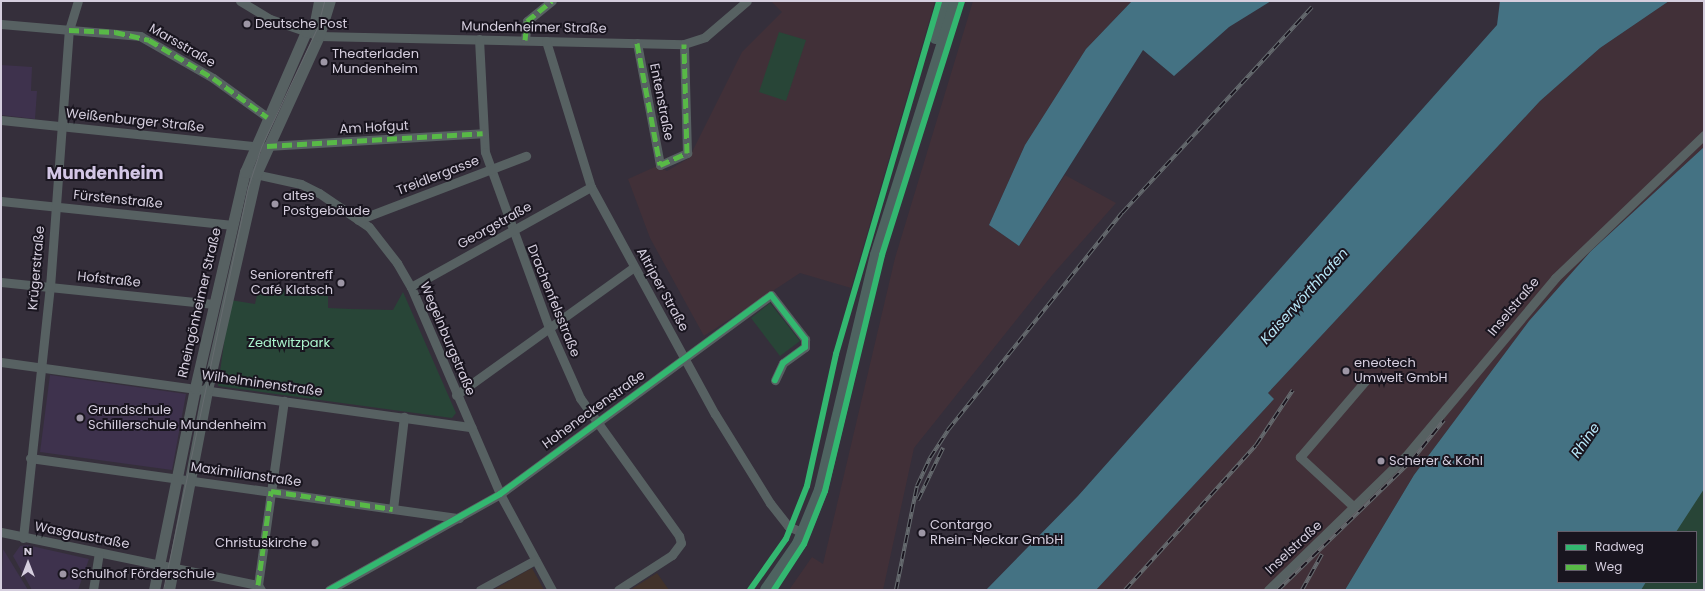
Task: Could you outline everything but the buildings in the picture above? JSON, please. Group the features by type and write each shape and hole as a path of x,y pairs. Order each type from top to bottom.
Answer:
{"main road":[{"path":"759,590 797,530 817,475 869,254 946,1"},
{"path":"767,590 799,544 821,490 877,255 956,1"}],"street":[{"name":"Krügerstraße","path":"23,538 39,366 50,287 61,126 70,30 78,1"},
{"name":"Mundenheimer Straße","path":"240,1 270,19 319,36 684,44 718,29 747,1"},
{"name":"Rheingönheimer Straße","path":"154,590 178,479 195,388 245,172 253,146 306,32 315,22 319,1"},
{"name":"Rheingönheimer Straße","path":"169,590 191,481 207,390 256,174 267,147 319,36 330,1"},
{"path":"525,40 527,21 552,1"},
{"path":"950,23 965,1"},
{"name":"Marsstraße","path":"1,24 115,32 149,40 213,78 267,117"},
{"name":"Drachenfelsstraße","path":"479,39 483,133 491,170 511,231 549,328 580,398 679,536 681,543 672,555 618,590"},
{"name":"Altriper Straße","path":"546,41 591,187 685,358 770,503 788,526 797,530"},
{"name":"Entenstraße","path":"636,43 660,165 687,153 684,44"},
{"name":"Weißenburger Straße","path":"1,120 267,147"},
{"name":"Am Hofgut","path":"267,147 483,133"},
{"name":"Inselstraße","path":"1268,590 1405,457 1555,278 1704,135"},
{"name":"Treidlergasse","path":"358,220 526,156"},
{"name":"Wegelnburgstraße","path":"245,172 308,186 358,220 375,234 411,287 456,395 472,427 500,494 552,590"},
{"name":"Georgstraße","path":"411,287 591,187"},
{"name":"Fürstenstraße","path":"1,201 233,225"},
{"path":"456,395 634,267"},
{"name":"Hofstraße","path":"1,282 214,304"},
{"name":"Hoheneckenstraße","path":"330,590 500,494 596,420 685,358 771,295 805,339 806,347 783,363 776,380"},
{"name":"Wilhelminenstraße","path":"1,362 39,366 472,427"},
{"path":"1354,507 1300,457 1366,380"},
{"path":"259,588 284,400"},
{"path":"393,509 404,417"},
{"name":"Maximilianstraße","path":"30,458 459,518"},
{"name":"Wasgaustraße","path":"1,532 23,538 174,567 259,588"},
{"path":"93,590 99,553"},
{"path":"480,590 535,560"}],"shaded area":[{"path":"771,1 935,1 851,288 800,273 704,336 650,238 628,179 657,166 667,171 689,158 742,52 782,12"},
{"path":"973,1 1132,1 1086,49 1025,145 989,225 1019,246 1065,175 1116,203 1053,274 914,448 883,590 789,590 812,557 823,564 895,258"},
{"path":"1669,1 1704,1 1704,147 1591,251 1529,321 1414,475 1345,590 1096,590 1274,399 1268,393 1540,101 1600,48"},
{"path":"1,65 32,67 31,91 37,91 35,119 1,115"},
{"path":"50,375 186,394 172,470 40,452"},
{"path":"27,545 89,559 78,590 32,590 13,556 20,546"},
{"path":"3,549 28,590 1,590"},
{"path":"532,568 544,590 493,590"},
{"path":"657,573 669,590 630,590"}],"green space":[{"path":"779,32 806,40 786,101 759,92"},
{"name":"Zedtwitzpark","path":"328,288 328,308 393,310 403,292 456,413 452,418 218,386 230,300 255,304 258,290"},
{"path":"770,303 800,341 780,356 751,318"},
{"path":"1704,453 1704,590 1604,590 1609,583 1697,583 1697,531 1643,531"}],"water":[{"path":"1132,1 1271,1 1229,27 1174,76 1143,50 1019,246 989,225 1025,145 1086,49"},
{"name":"Kaiserwörthhafen","path":"1500,1 1669,1 1600,48 1540,101 1268,393 1274,399 1096,590 986,590 1078,496 1497,25"},
{"name":"Rhine","path":"1704,147 1704,489 1677,531 1557,531 1557,583 1645,583 1641,590 1345,590 1414,475 1529,321 1591,251"}],"tram line":[{"path":"163,590 248,187 261,147 317,28 324,1"}],"railway":[{"path":"896,590 917,486 930,458 948,430 1122,213 1312,7"},
{"path":"1125,590 1256,445 1293,390"},
{"path":"1278,590 1412,460 1444,420"},
{"path":"918,500 943,448"},
{"path":"1302,590 1322,554"}],"marked path":[{"path":"525,40 527,21 552,1"},
{"path":"69,30 115,32 149,40 213,78 267,117"},
{"path":"637,43 660,165 687,153 684,44"},
{"path":"267,146 483,133"},
{"path":"258,585 271,491 393,509"}],"cycle path":[{"path":"750,590 786,539 807,486 836,354 939,1"},
{"path":"774,590 804,544 825,491 882,255 962,1"},
{"path":"329,590 500,494 771,295 805,339 805,347 783,363 775,380"}],"place":[{"name":"Deutsche Post","path":"247,24"},
{"name":"Theaterladen Mundenheim","path":"324,62"},
{"name":"altes Postgebäude","path":"275,204"},
{"name":"Seniorentreff Café Klatsch","path":"341,283"},
{"name":"eneotech Umwelt GmbH","path":"1346,371"},
{"name":"Grundschule Schillerschule Mundenheim","path":"80,418"},
{"name":"Scherer & Kohl","path":"1381,461"},
{"name":"Contargo Rhein-Neckar GmbH","path":"922,533"},
{"name":"Christuskirche","path":"315,543"},
{"name":"Schulhof Förderschule","path":"63,574"}],"district":[{"name":"Mundenheim","path":"105,174"}]}
